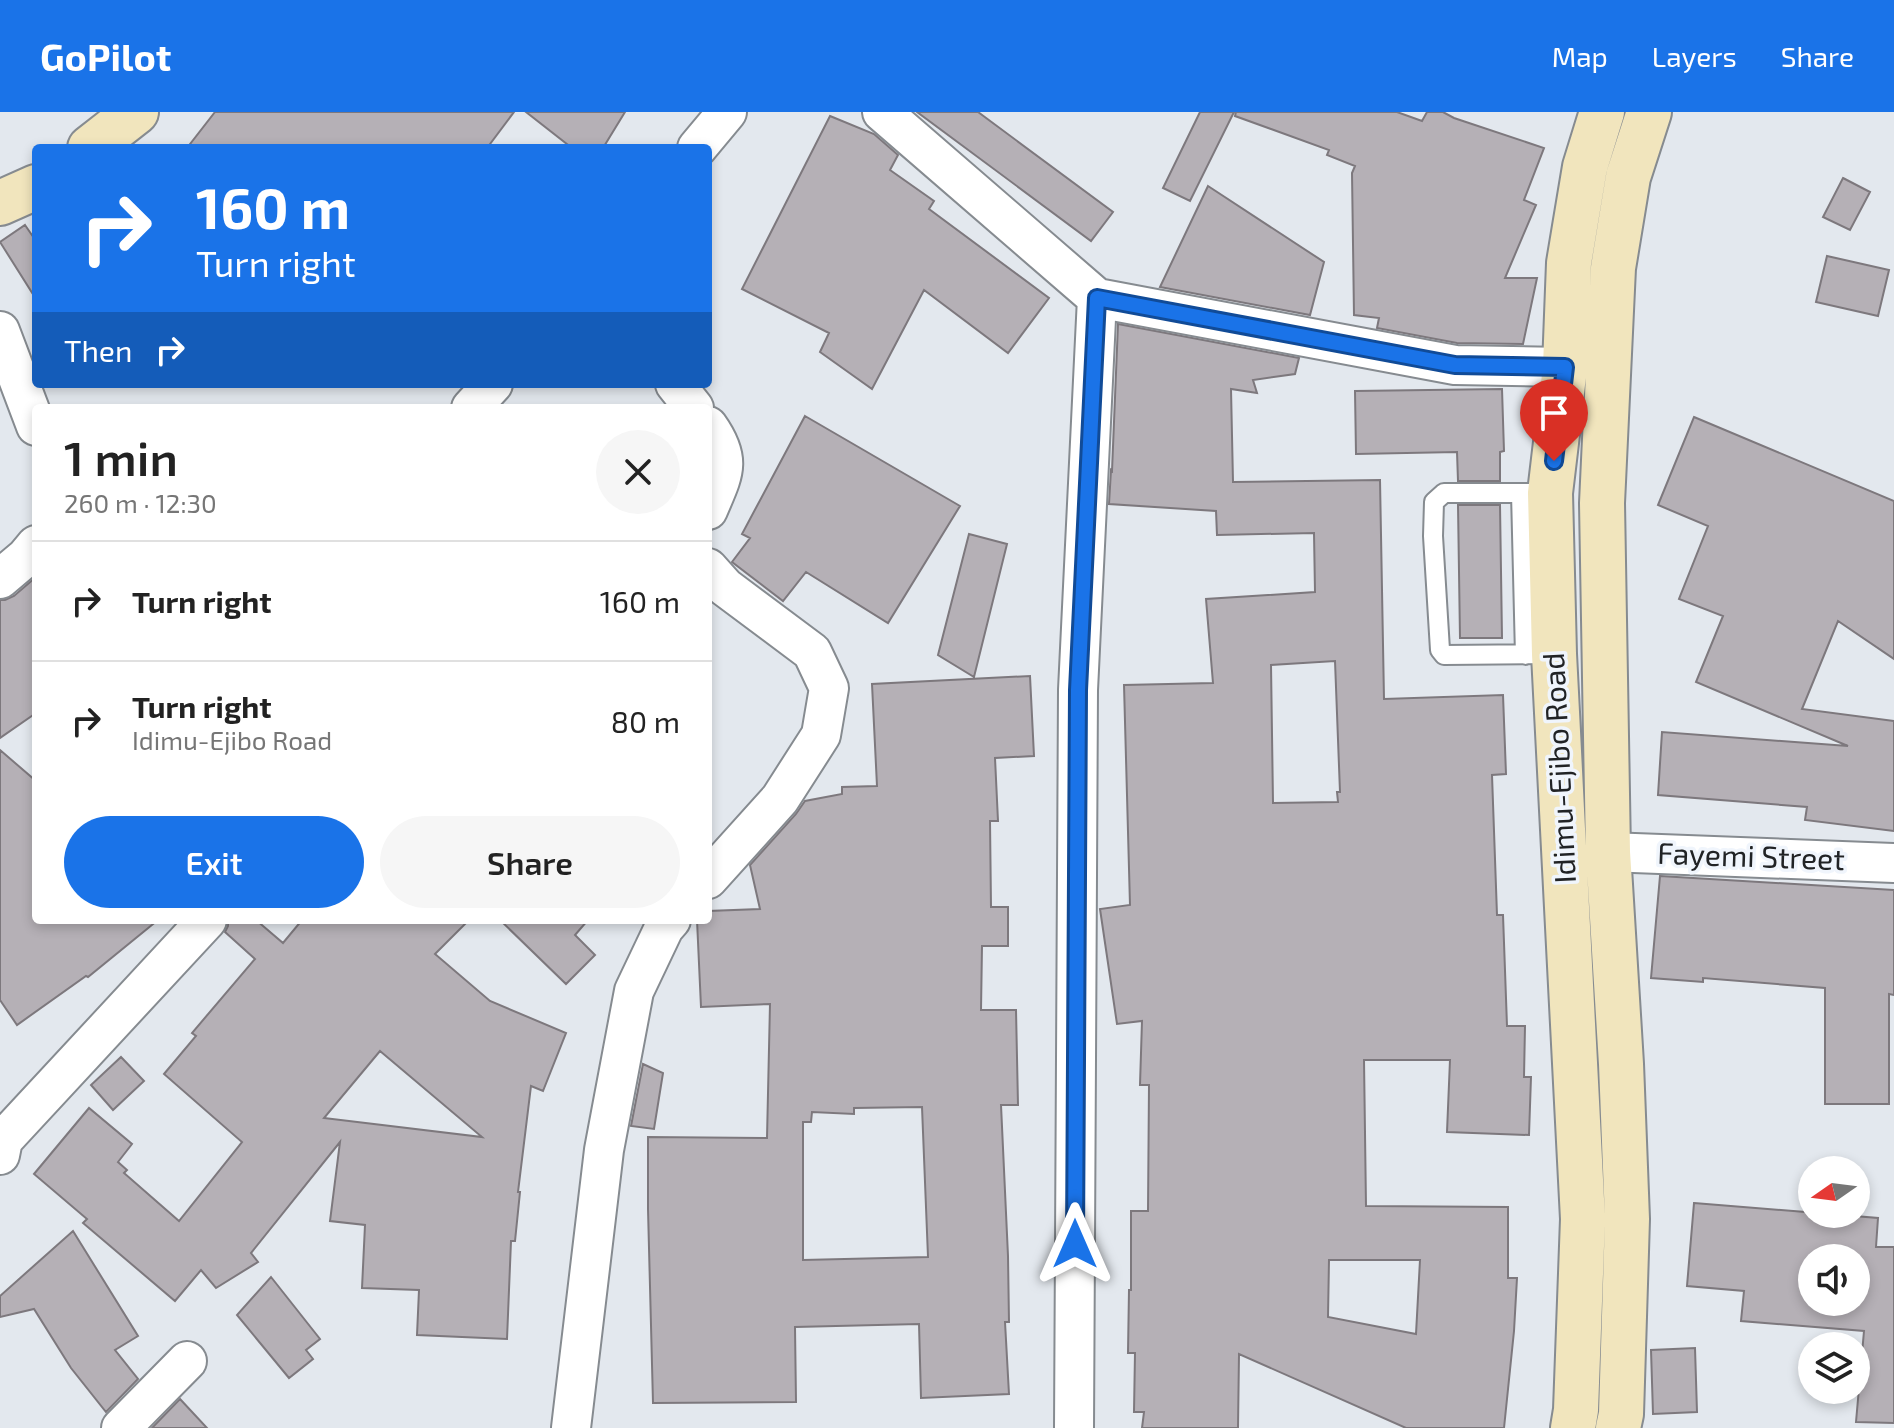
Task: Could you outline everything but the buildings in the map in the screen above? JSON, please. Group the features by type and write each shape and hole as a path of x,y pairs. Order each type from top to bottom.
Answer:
{"main road":[{"path":"95,144 136,112"},
{"name":"Idimu-Ejibo Road","path":"1573,1428 1583,1219 1539,654 1535,493 1565,367 1569,263 1585,167 1602,112"},
{"name":"Idimu-Ejibo Road","path":"1618,1428 1627,1219 1608,852 1602,503 1613,268 1628,177 1649,112"},
{"path":"0,203 32,189"}],"street":[{"path":"700,144 727,112"},
{"path":"882,112 1097,298 1455,365 1565,367"},
{"path":"1074,1428 1078,690 1097,298"},
{"path":"0,331 32,415"},
{"path":"475,404 489,388"},
{"path":"678,388 691,404"},
{"path":"712,433 723,451 724,471 712,500"},
{"path":"0,579 32,550"},
{"path":"712,572 725,587 812,652 829,688 821,735 813,748 780,799 712,875"},
{"name":"Fayemi Street","path":"1608,852 1894,863"},
{"path":"0,1155 3,1140 203,924"},
{"path":"571,1428 604,1150 634,991 668,924"},
{"path":"121,1428 187,1361"}],"lane":[{"path":"1535,493 1444,493 1434,502 1433,536 1440,650 1444,655 1539,654"}],"route":[{"path":"1075,1244 1078,690 1097,298 1455,365 1565,367 1554,461"}]}
